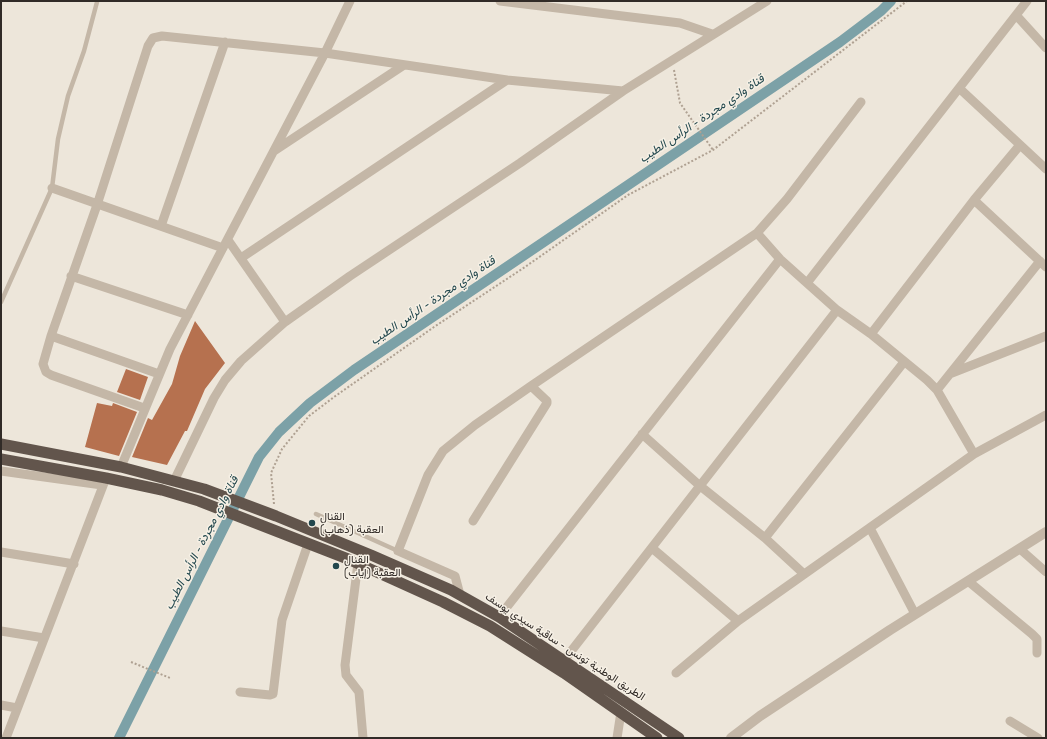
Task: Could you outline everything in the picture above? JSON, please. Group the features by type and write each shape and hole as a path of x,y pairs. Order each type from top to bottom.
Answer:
{"highway":[{"name":"الطريق الوطنية تونس - ساقية سيدي يوسف","path":"1,444 121,467 221,495 371,555 460,595 499,617 565,659 679,738"},
{"name":"الطريق الوطنية تونس - ساقية سيدي يوسف","path":"1,459 104,481 162,490 216,507 358,564 443,602 490,626 535,654 657,738"}],"street":[{"path":"121,467 159,374 188,315 325,53 350,1"},
{"path":"500,1 680,23 712,34"},
{"path":"174,481 214,398 225,380 241,361 285,322 350,276 507,172 623,91 766,1"},
{"path":"807,283 1027,1"},
{"path":"1016,15 1046,48"},
{"path":"144,408 46,372 43,366 43,361 50,336 97,205 150,42 156,37 162,36 325,53 507,80 623,91"},
{"path":"161,226 225,42"},
{"path":"273,152 404,65"},
{"path":"241,258 507,80"},
{"path":"959,88 1046,168"},
{"path":"460,595 455,576 398,551 428,475 443,451 475,424 757,234 782,205 861,102"},
{"path":"871,334 974,200 1020,144"},
{"path":"52,188 223,248"},
{"path":"936,390 1043,264 974,200"},
{"path":"757,234 780,259 837,310 871,334 927,380 936,390 974,454"},
{"path":"228,240 285,322"},
{"path":"499,617 780,259"},
{"path":"71,276 188,315"},
{"path":"565,659 652,548 699,485 837,310"},
{"path":"50,336 159,374"},
{"path":"951,374 1046,336"},
{"path":"765,538 904,362"},
{"path":"473,521 548,403 531,386"},
{"path":"676,673 738,621 974,454 1046,415"},
{"path":"642,434 699,485 765,538 804,574"},
{"path":"1,471 104,481 74,564 6,738"},
{"path":"870,528 915,614"},
{"path":"731,738 760,716 915,614 1046,532"},
{"path":"240,692 273,694 282,620 308,544"},
{"path":"652,548 738,621"},
{"path":"1020,549 1046,572"},
{"path":"1,552 74,564"},
{"path":"358,564 345,665 346,675 359,692 364,738"},
{"path":"968,581 1037,639 1037,652"},
{"path":"1,631 44,638"},
{"path":"1,705 17,708"},
{"path":"617,738 621,712"},
{"path":"1010,721 1038,738"}],"lane":[{"path":"1,302 52,188 58,140 68,96 84,51 97,2"},
{"path":"316,514 398,551"}],"path":[{"path":"276,516 272,474 282,449 309,416 434,327 525,267 628,195 713,150 907,1"},
{"path":"673,59 677,94 680,103 713,150"},
{"path":"131,662 170,678"}],"building":[{"path":"195,321 225,363 205,389 187,431 185,431 167,465 132,457 148,418 152,420 172,384 180,356"},
{"path":"126,369 148,377 140,400 117,392"},
{"path":"97,403 112,406 113,403 137,412 119,456 85,447"}],"waterway":[{"name":"قناة وادي مجردة - الرأس الطيب","path":"119,738 259,457 279,432 310,403 354,370 840,42 881,11 891,1"}],"place":[{"name":"القنال العقبة (ذهاب)","path":"312,523"},
{"name":"القنال العقبة (إياب)","path":"336,566"}]}
